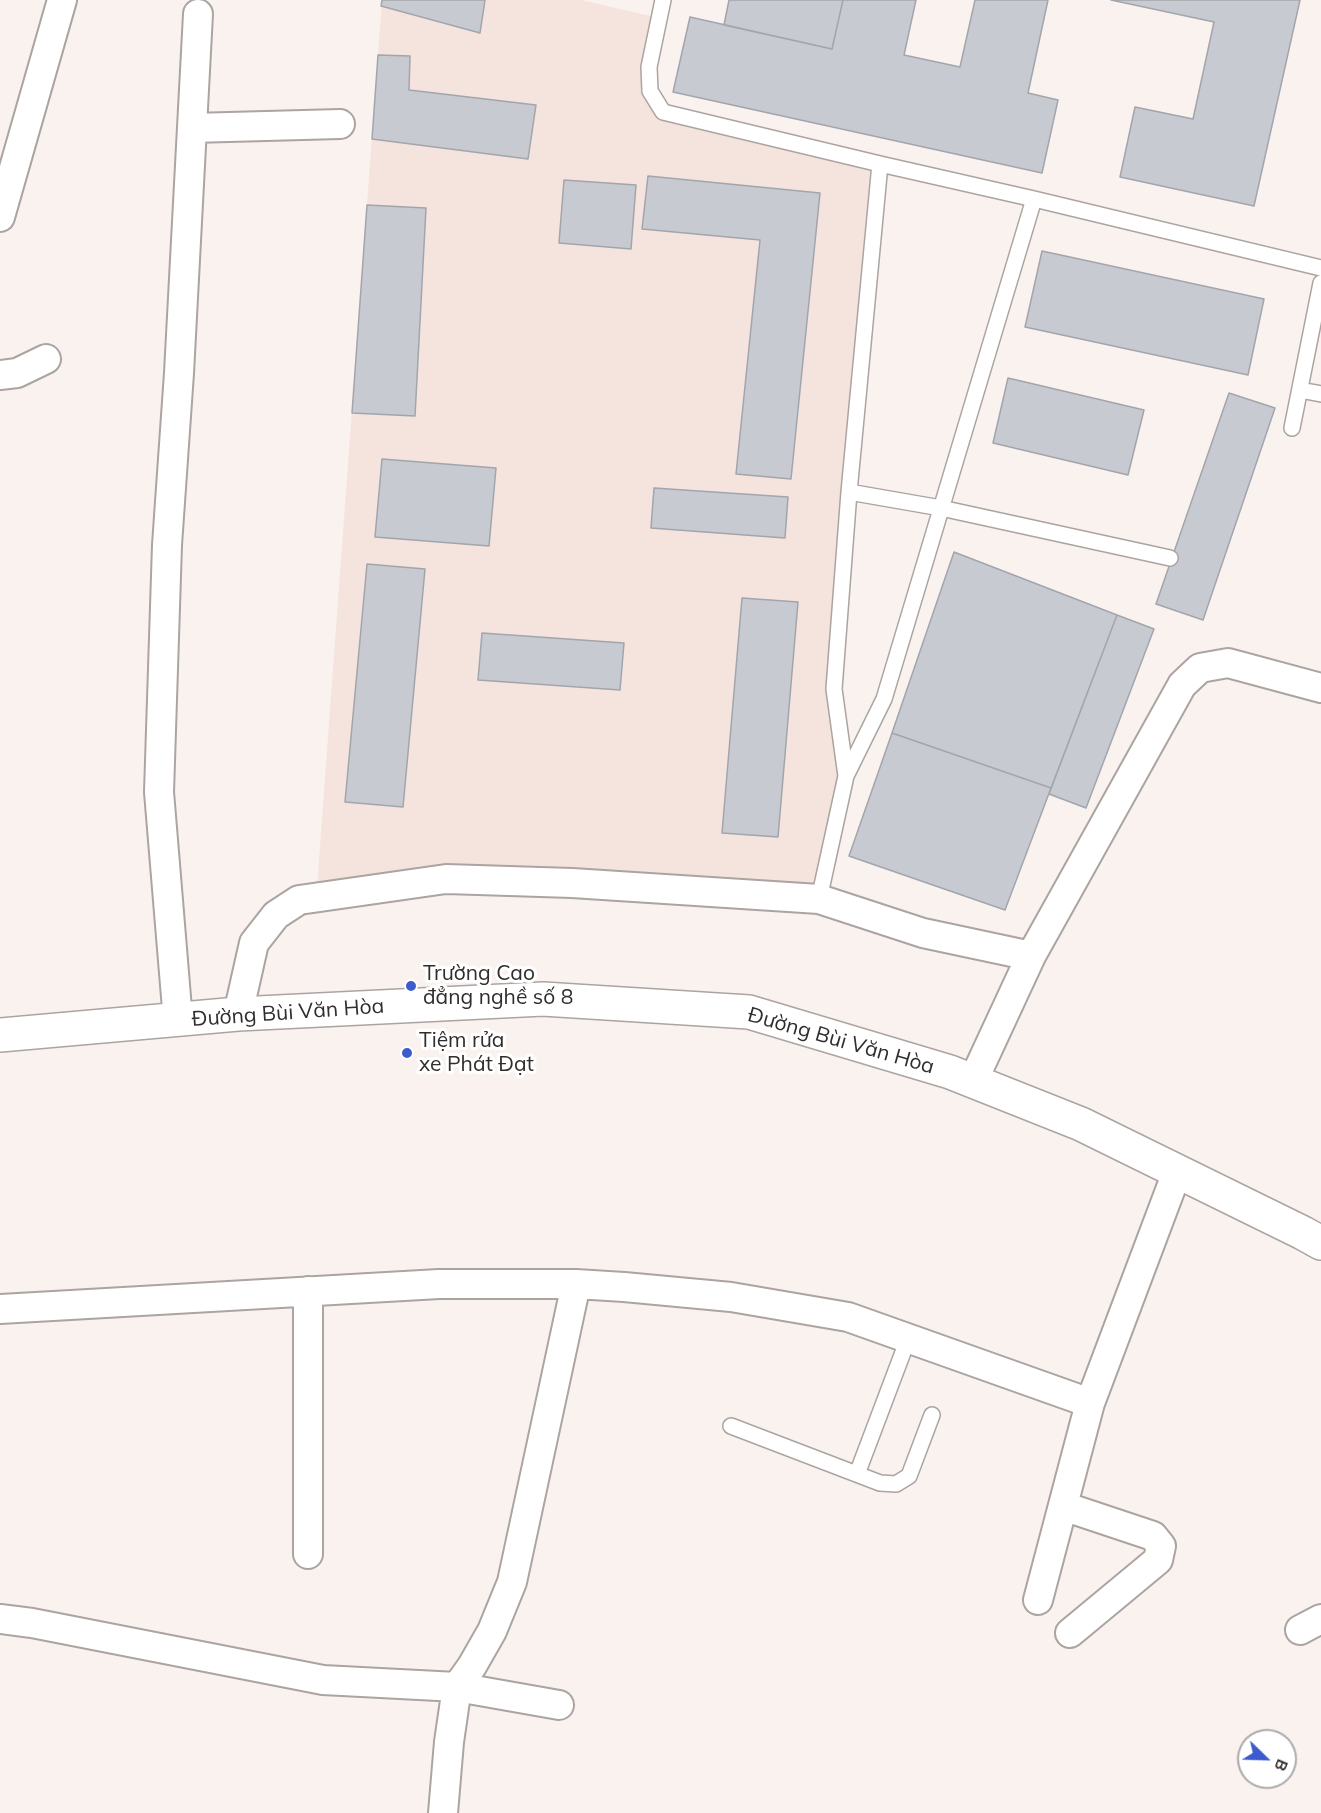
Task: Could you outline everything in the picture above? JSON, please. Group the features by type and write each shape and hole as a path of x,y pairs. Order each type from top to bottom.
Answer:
{"main road":[{"name":"Đường Bùi Văn Hòa","path":"0,1035 238,1014 543,999 749,1012 950,1072 1081,1124 1321,1244"}],"street":[{"path":"0,217 62,0"},
{"path":"178,1021 159,792 167,545 179,373 198,14"},
{"path":"192,128 340,124"},
{"path":"0,375 17,373 46,358"},
{"path":"973,1081 1030,956 1182,685 1200,668 1228,663 1321,688"},
{"path":"238,1014 254,943 276,915 298,900 446,879 572,883 819,899 923,933 1030,956"},
{"path":"1038,1600 1090,1403 1177,1172"},
{"path":"0,1309 439,1284 576,1284 731,1297 848,1317 1090,1403"},
{"path":"443,1813 449,1742 457,1687 492,1631 512,1582 576,1284"},
{"path":"308,1291 308,1554"},
{"path":"1063,1506 1153,1536 1161,1546 1158,1560 1070,1633"},
{"path":"0,1619 32,1623 323,1680 457,1687 559,1705"}],"lane":[{"path":"663,0 649,67 650,91 663,112 1321,268"},
{"path":"846,776 834,689 849,492 880,164"},
{"path":"819,899 846,776 884,699 1034,199"},
{"path":"1292,428 1321,283"},
{"path":"1300,390 1321,394"},
{"path":"849,492 941,508 1170,558"},
{"path":"857,1474 908,1339"},
{"path":"731,1426 880,1484 896,1484 909,1476 932,1415"}],"shaded area":[{"path":"382,0 581,0 659,18 649,67 663,112 880,164 834,689 846,776 821,889 317,887"}],"building":[{"path":"382,0 485,0 480,33 381,6"},
{"path":"729,0 843,0 832,49 724,25"},
{"path":"843,0 916,0 904,55 960,67 975,0 1048,0 1028,93 1058,100 1042,173 673,92 690,17 832,49"},
{"path":"1111,0 1300,0 1254,206 1120,177 1135,107 1193,119 1214,22"},
{"path":"378,55 410,56 409,90 536,105 528,159 372,139"},
{"path":"648,176 820,193 791,479 736,474 760,240 642,229"},
{"path":"564,180 636,185 631,249 559,243"},
{"path":"367,205 426,208 415,416 352,413"},
{"path":"1042,251 1264,299 1248,375 1025,327"},
{"path":"1008,378 1144,410 1128,475 993,443"},
{"path":"1229,393 1275,408 1203,620 1156,604"},
{"path":"382,459 496,468 489,546 375,537"},
{"path":"654,488 788,497 785,538 651,528"},
{"path":"954,552 1117,615 1051,788 892,733"},
{"path":"367,564 425,569 403,807 345,802"},
{"path":"742,598 798,602 778,837 722,833"},
{"path":"1117,615 1154,629 1086,808 1049,794"},
{"path":"482,633 624,643 620,690 478,680"},
{"path":"892,733 1051,788 1005,910 849,856"}],"place":[{"name":"Trường Cao đẳng nghề số 8","path":"411,986"},
{"name":"Tiệm rửa xe Phát Đạt","path":"407,1053"}]}
